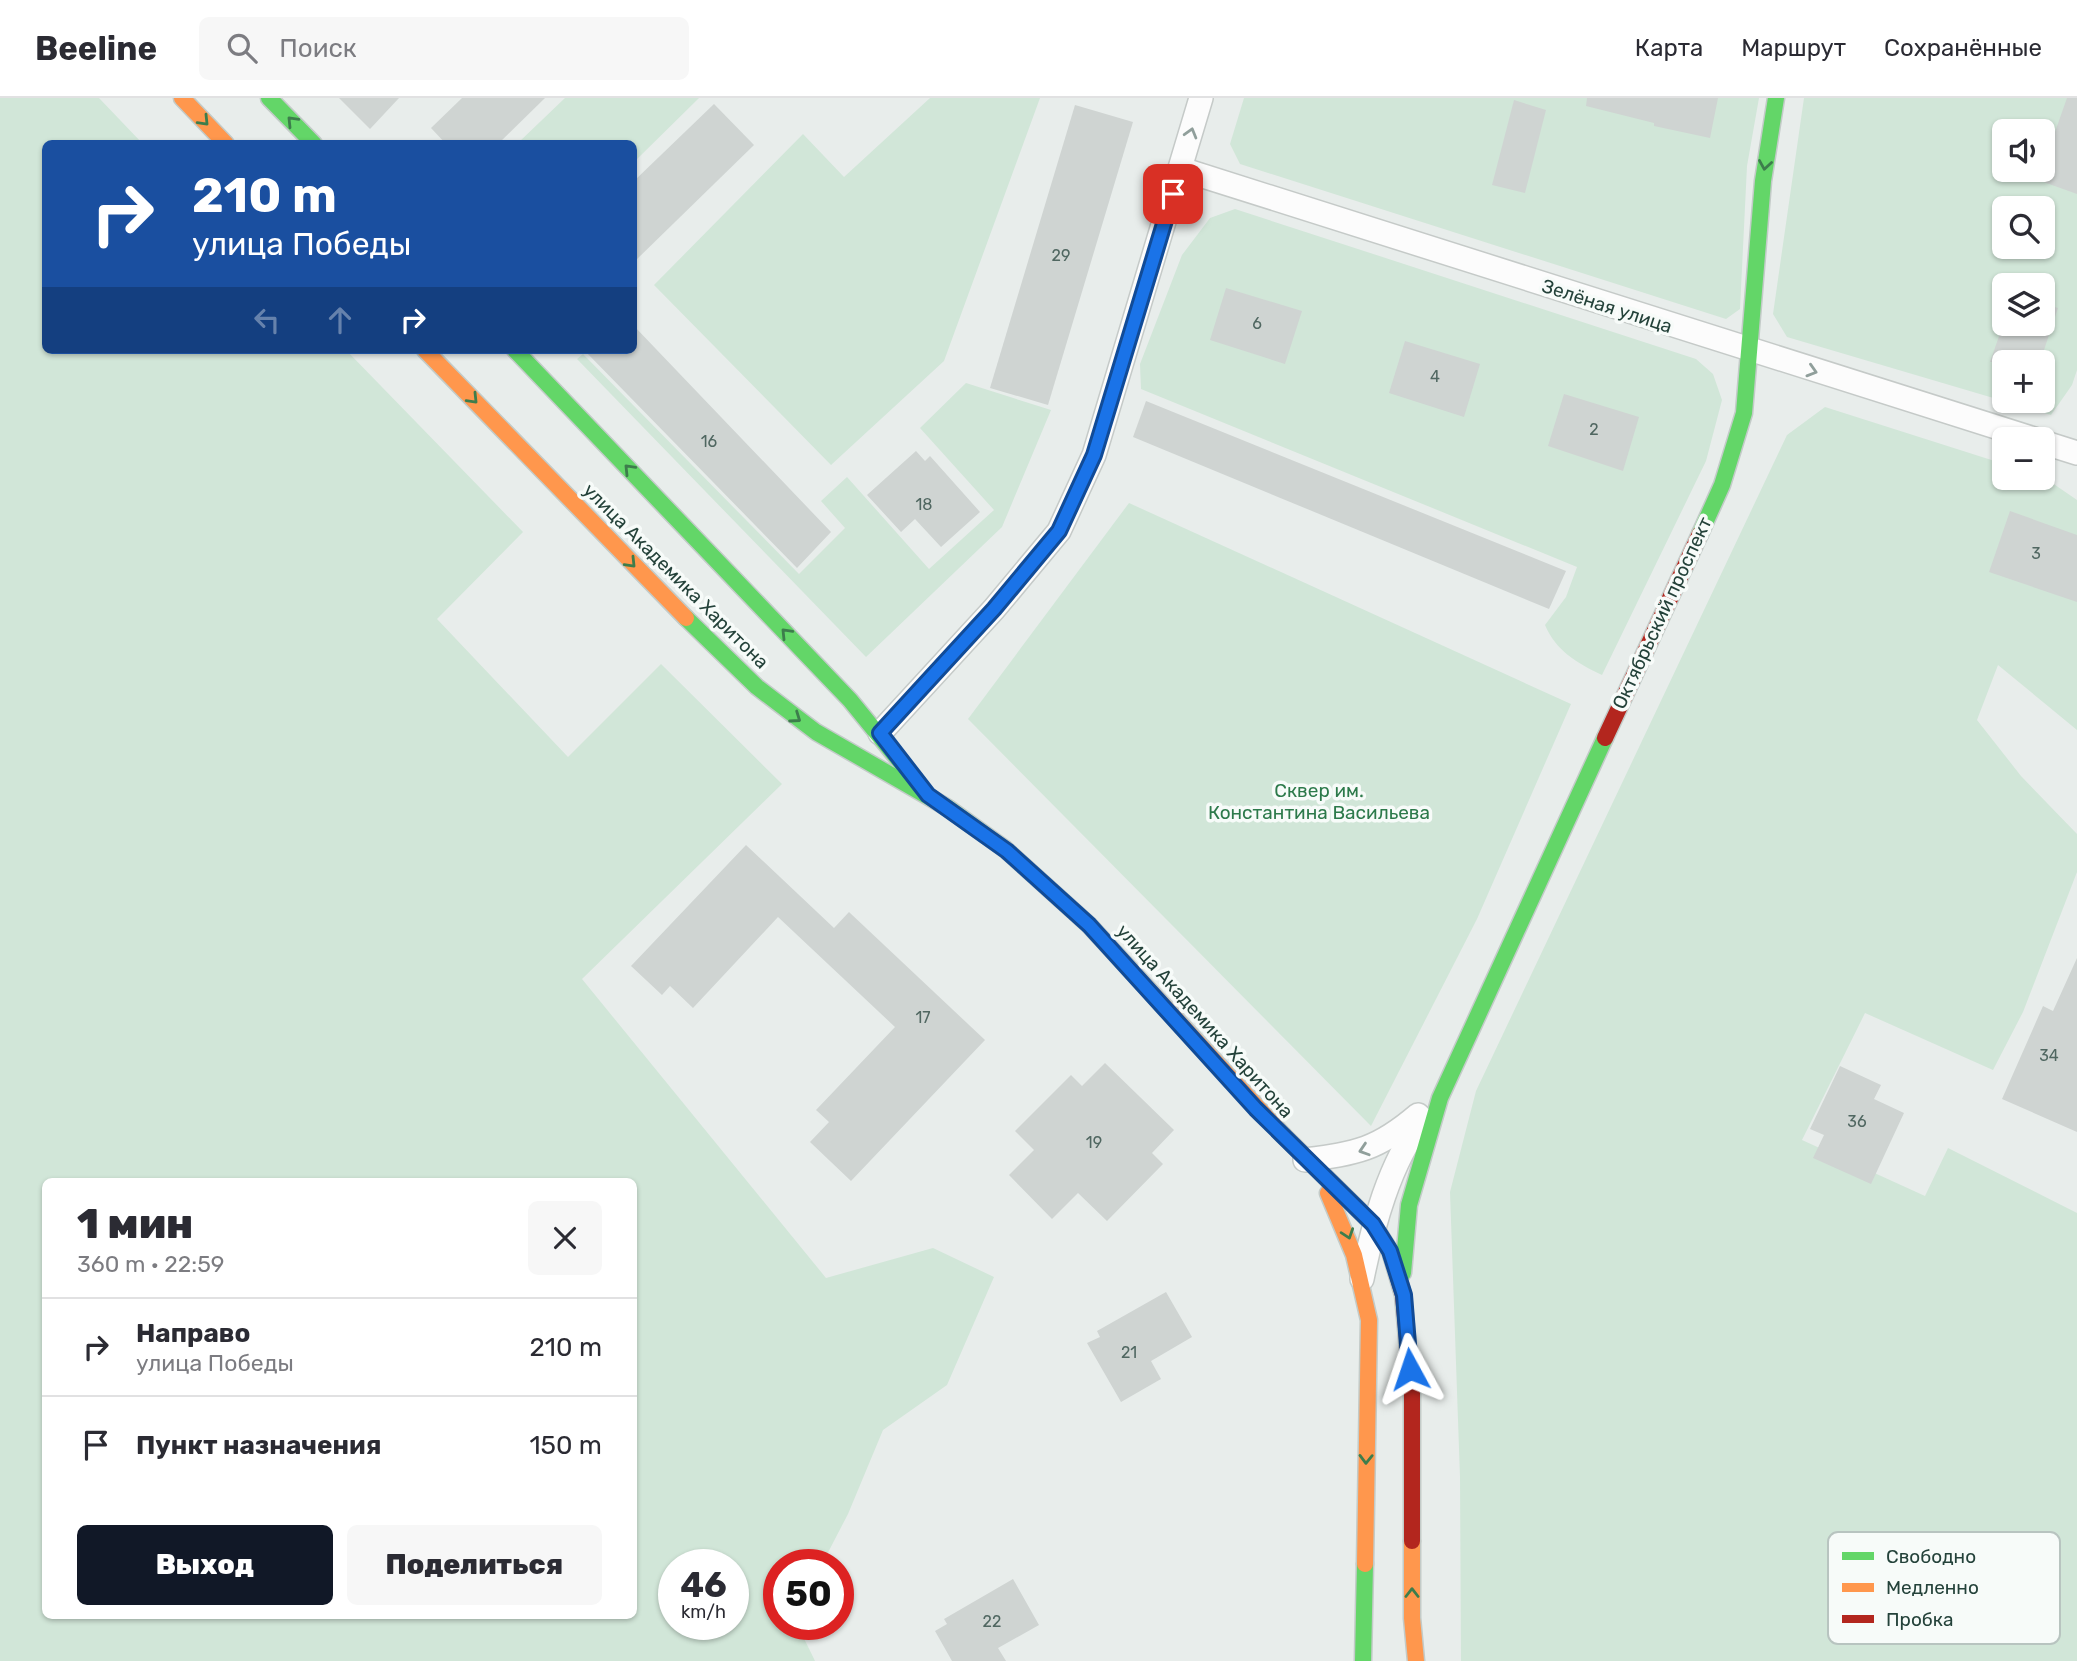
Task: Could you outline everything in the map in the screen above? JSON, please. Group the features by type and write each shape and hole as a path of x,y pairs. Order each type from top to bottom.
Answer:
{"main road":[{"path":"182,98 222,140"},
{"path":"270,98 310,140"},
{"name":"Октябрьский проспект","path":"1404,1295 1404,1221 1413,1172 1440,1098 1722,485 1744,413 1763,181 1776,98"},
{"name":"улица Академика Харитона","path":"429,354 672,605 757,687 807,726 859,759 928,795 1007,851 1089,925 1311,1166 1373,1224 1390,1251 1404,1295 1412,1394 1412,1618 1416,1661"},
{"name":"улица Академика Харитона","path":"519,354 880,733 928,795"},
{"path":"859,759 880,733"},
{"name":"улица Академика Харитона","path":"1311,1166 1346,1228 1362,1279 1368,1320 1363,1661"}],"street":[{"path":"880,733 994,609 1059,531 1094,455 1201,98"},
{"name":"Зелёная улица","path":"1181,169 1747,351 1995,427"},
{"path":"2055,446 2077,453"},
{"name":"Октябрьский проспект","path":"1311,1166 1372,1148 1396,1135 1440,1098"},
{"name":"Октябрьский проспект","path":"1362,1279 1373,1224 1417,1127 1440,1098"}],"green space":[{"path":"0,98 99,98 139,140 42,140 42,354 350,354 523,532 437,619 568,757 661,664 782,784 582,979 826,1278 933,1248 994,1277 947,1385 883,1430 848,1514 830,1549 763,1549 763,1640 805,1640 815,1661 0,1661"},
{"path":"565,98 699,98 637,159 637,140 521,140"},
{"path":"930,98 1040,98 944,361 831,465 654,285 803,134 844,177"},
{"path":"1244,98 1759,98 1747,166 1740,309 1726,319 1240,164 1230,144"},
{"path":"1804,98 2077,98 2077,370 2072,385 2055,409 2055,350 1992,350 1992,398 1787,337 1773,314"},
{"path":"1235,209 1696,359 1713,374 1722,400 1706,461 1602,675 1561,649 1545,625 1566,597 1577,567 1141,389 1140,364 1182,255 1210,218"},
{"path":"583,354 799,574 845,528 821,501 847,477 929,569 994,510 920,428 966,383 1051,410 1002,527 866,657 577,359"},
{"path":"1825,407 1992,460 1992,490 2055,490 2055,485 2077,500 2077,730 1998,665 1977,720 2021,776 2077,834 2077,872 2023,1012 1993,1070 1865,1013 1802,1140 1925,1196 1948,1148 2077,1213 2077,1661 1461,1661 1460,1477 1450,1192 1476,1091 1787,435"},
{"name":"Сквер им. Константина Васильева","path":"1129,503 1571,704 1477,919 1371,1126 968,719"}],"building":[{"path":"339,98 399,98 370,129"},
{"path":"462,98 545,98 502,140 442,140 431,128"},
{"path":"1587,98 1718,98 1710,138 1654,126 1654,123 1586,106"},
{"path":"2067,98 2077,98 2077,194 2044,182 2055,182 2055,132"},
{"path":"1514,100 1546,110 1525,193 1492,185"},
{"path":"714,104 754,145 637,259 637,178"},
{"path":"1075,105 1133,122 1048,405 990,388"},
{"path":"1226,288 1302,311 1285,364 1210,340"},
{"path":"637,329 831,532 797,568 588,354 637,354"},
{"path":"1999,336 2049,336 2044,350 1994,350"},
{"path":"1405,341 1480,364 1464,417 1389,393"},
{"path":"1564,394 1639,417 1623,471 1548,446"},
{"path":"1146,401 1566,571 1549,609 1133,437"},
{"path":"916,451 925,461 930,456 980,512 941,547 915,519 901,532 867,495"},
{"path":"2010,511 2077,535 2077,602 1989,572"},
{"path":"746,845 834,928 849,912 985,1040 851,1181 810,1142 829,1122 816,1110 895,1027 778,917 693,1008 670,986 662,995 631,966"},
{"path":"2077,958 2077,1132 2002,1099 2043,1006 2053,1011"},
{"path":"1105,1063 1174,1130 1152,1153 1163,1164 1107,1221 1078,1193 1052,1219 1009,1175 1034,1150 1015,1131 1071,1075 1082,1086"},
{"path":"1840,1066 1881,1085 1874,1099 1904,1113 1871,1184 1813,1158 1824,1135 1810,1129"},
{"path":"1166,1292 1192,1337 1151,1361 1161,1379 1121,1402 1087,1343 1100,1337 1097,1331"},
{"path":"1013,1579 1039,1625 998,1648 1006,1661 952,1661 935,1631 947,1624 944,1619"}],"traffic: fast":[{"path":"269,98 310,140"},
{"path":"1700,534 1722,485 1744,413 1763,181 1776,98"},
{"path":"519,354 850,700 920,786"},
{"path":"686,618 757,687 816,732 948,808 1005,849"},
{"path":"1403,1273 1409,1205 1440,1098 1605,738"},
{"path":"1363,1661 1365,1564"}],"traffic: slow":[{"path":"182,98 222,140"},
{"path":"429,354 686,618"},
{"path":"1005,849 1089,925 1283,1135"},
{"path":"1328,1193 1354,1255 1369,1320 1365,1564"},
{"path":"1412,1541 1412,1618 1416,1661"}],"traffic: jam":[{"path":"1605,738 1700,534"},
{"path":"1283,1135 1373,1224 1390,1251 1403,1295 1412,1394 1412,1541"}],"route":[{"path":"1173,194 1094,455 1059,531 994,609 880,733 907,772 928,795 1007,851 1089,925 1256,1109 1318,1173 1373,1224 1390,1251 1404,1295 1410,1369"}]}
